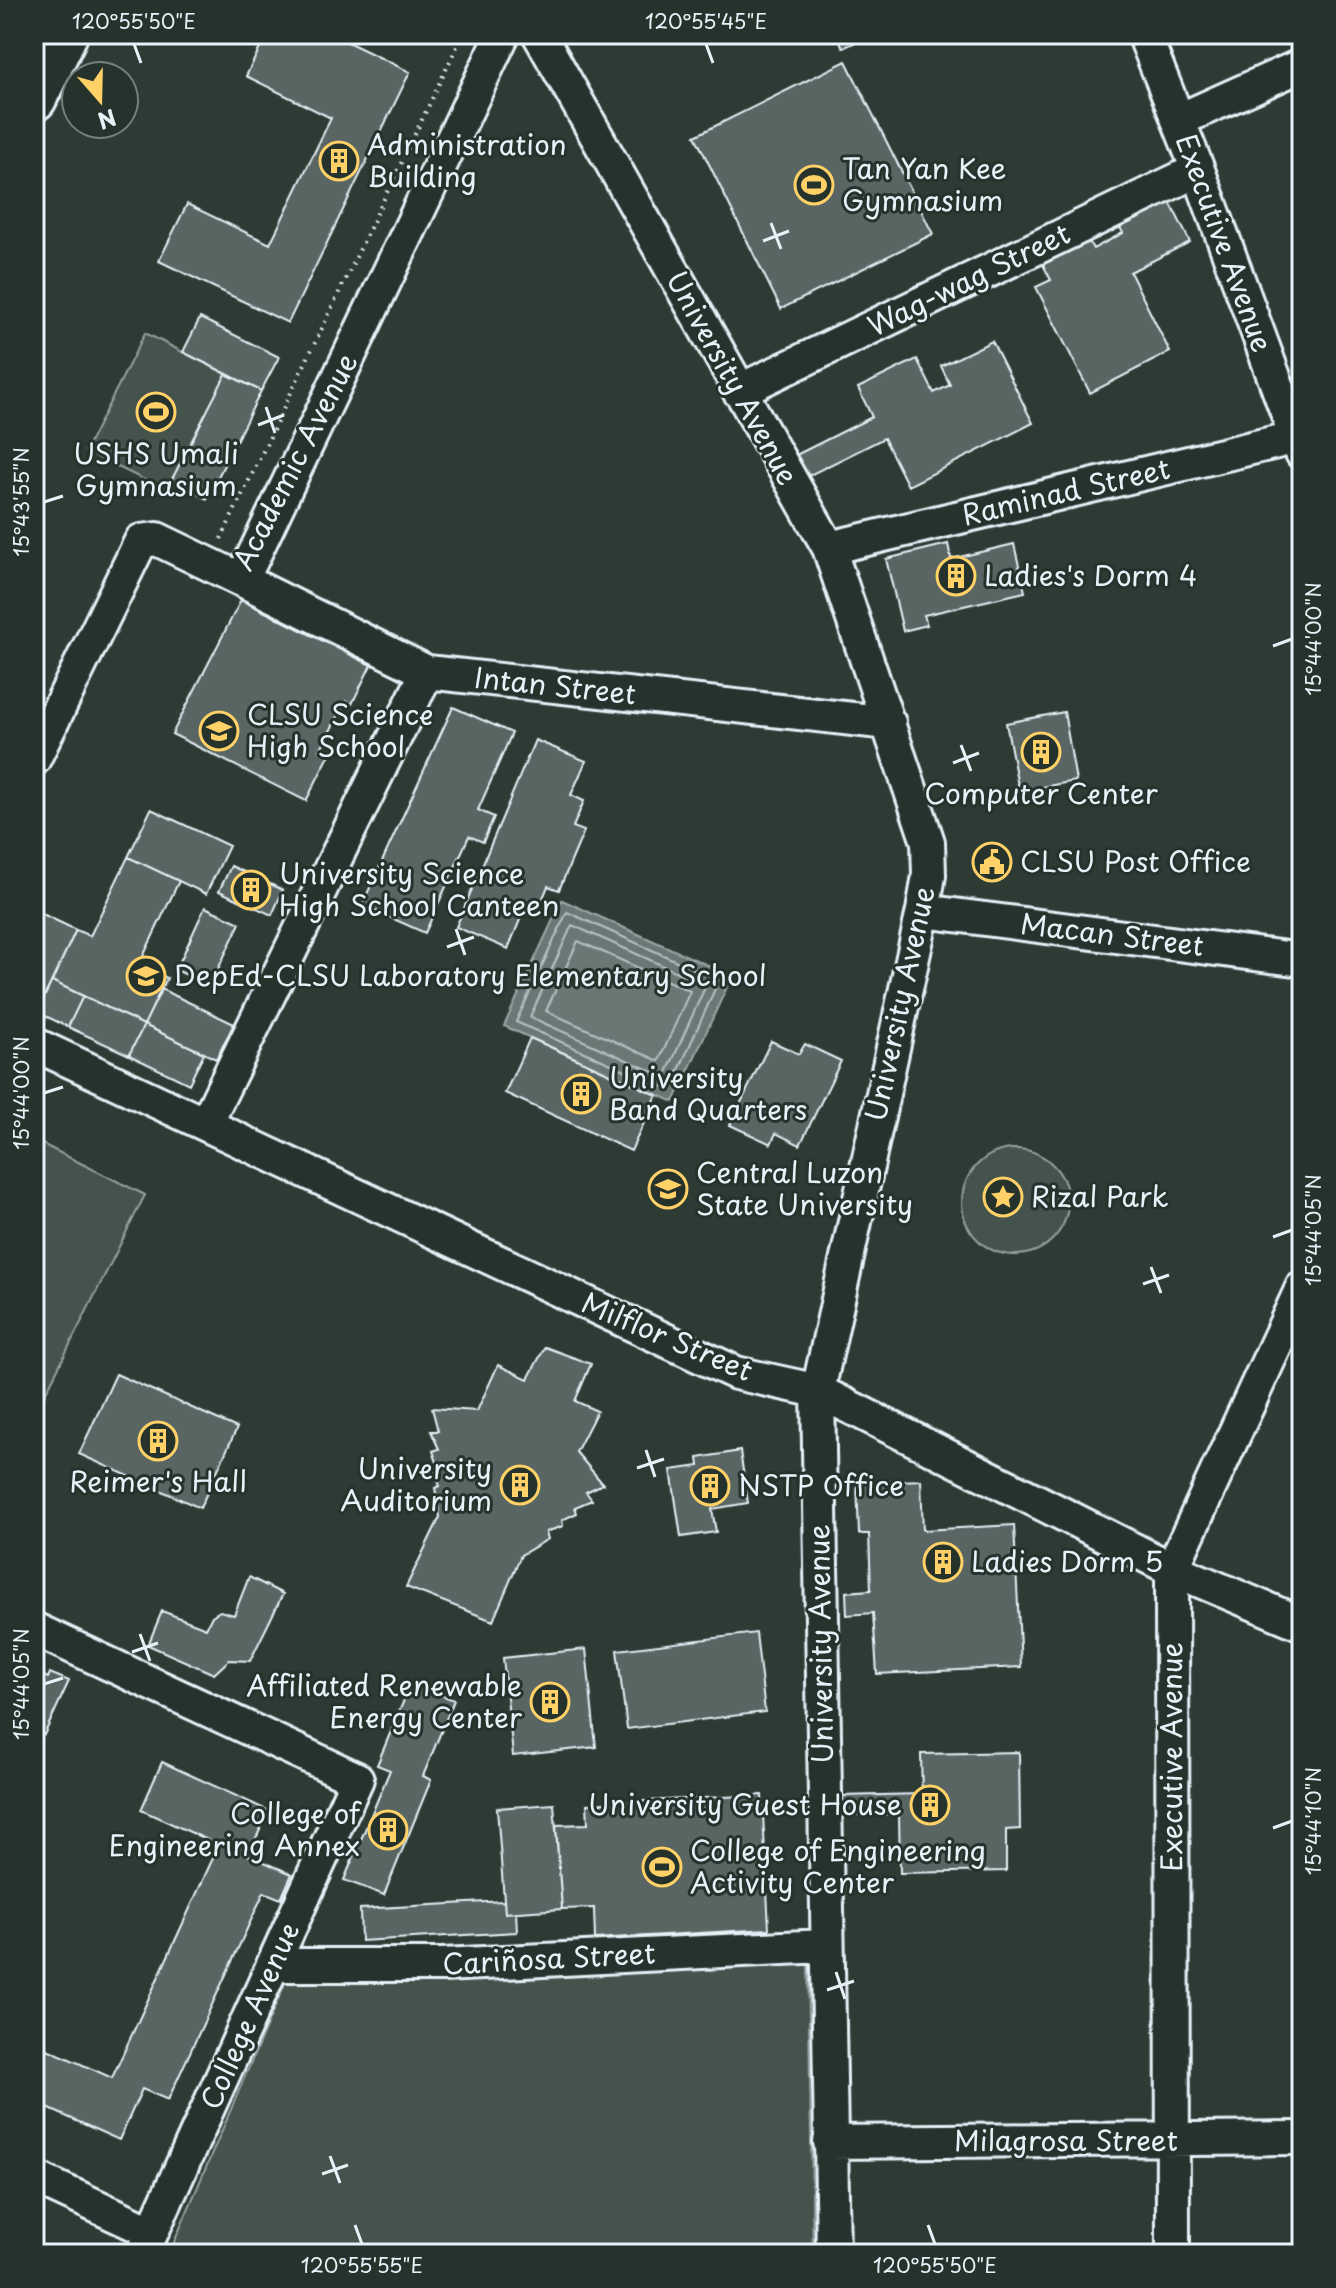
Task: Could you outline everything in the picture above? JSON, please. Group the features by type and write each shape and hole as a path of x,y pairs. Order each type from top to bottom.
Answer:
{"highway":[{"path":"34,98 65,34"}],"street":[{"name":"Academic Avenue","path":"34,759 141,541 157,539 242,580 503,34"},
{"name":"University Avenue","path":"539,34 829,548 928,842 929,875 923,911 818,1391 825,1946 833,2254"},
{"name":"Executive Avenue","path":"1144,34 1300,442"},
{"path":"1179,120 1302,65"},
{"name":"Wag-wag Street","path":"739,391 1198,170"},
{"name":"Raminad Street","path":"829,548 1300,442"},
{"name":"Intan Street","path":"242,580 427,672 889,723"},
{"path":"206,1123 427,672"},
{"name":"Macan Street","path":"923,911 1302,960"},
{"name":"Milflor Street","path":"34,1044 736,1373 818,1391 1172,1569 1302,1624"},
{"name":"Executive Avenue","path":"1173,2254 1172,1569 1302,1288"},
{"name":"College Avenue","path":"34,1629 357,1779 147,2243"},
{"name":"Cariñosa Street","path":"273,1965 442,1965 825,1946"},
{"name":"Milagrosa Street","path":"830,2142 1302,2138"},
{"path":"34,2177 147,2243"}],"path":[{"path":"209,564 463,34"}],"shaded area":[{"name":"USHS Umali Gymnasium","path":"145,333 226,374 167,491 85,451"},
{"path":"34,1140 145,1195 34,1416"},
{"path":"1015,1149 1035,1153 1053,1164 1064,1182 1068,1202 1064,1222 1053,1240 1035,1251 1015,1255 995,1251 977,1240 966,1222 962,1202 966,1182 977,1164 995,1153"},
{"path":"808,1962 813,2254 169,2254 285,1983"}],"water":[{"path":"562,900 732,976 674,1102 504,1026"}],"building":[{"name":"Administration Building","path":"267,34 331,34 410,72 288,323 159,261 187,204 270,244 331,118 246,76"},
{"path":"837,34 873,34 843,48"},
{"name":"Tan Yan Kee Gymnasium","path":"846,61 933,234 781,309 695,136"},
{"path":"1164,190 1190,242 1130,272 1170,352 1090,393 1036,287 1051,280 1038,255 1084,232 1093,249 1123,233 1114,216"},
{"path":"200,318 279,357 261,391 183,352"},
{"path":"992,341 1033,423 908,486 884,438 800,480 790,458 872,417 858,388 917,359 934,393 950,385 941,366"},
{"path":"226,374 261,391 207,499 171,481"},
{"name":"Ladies's Dorm 4","path":"948,544 951,559 1014,544 1025,592 924,615 927,625 903,631 886,559"},
{"path":"241,600 371,665 352,704 346,701 320,750 330,754 306,801 172,734"},
{"path":"453,707 512,733 478,810 494,817 483,842 469,836 425,933 362,905"},
{"name":"Computer Center","path":"1064,712 1076,781 1019,791 1006,723"},
{"path":"535,740 586,761 571,795 584,801 573,827 584,831 559,890 548,886 536,915 524,910 508,949 456,927"},
{"path":"151,809 229,846 206,894 128,857"},
{"path":"128,857 179,881 139,965 167,978 144,1025 52,981 76,930 90,936"},
{"name":"University Science High School Canteen","path":"231,866 283,890 272,915 219,891"},
{"path":"205,907 240,923 210,986 176,970"},
{"path":"36,911 76,930 37,1012 34,1010"},
{"path":"52,981 83,996 68,1027 37,1012"},
{"path":"161,989 234,1024 216,1059 144,1025"},
{"path":"83,996 144,1025 129,1055 68,1027"},
{"path":"144,1025 204,1053 189,1084 129,1055"},
{"name":"University Band Quarters","path":"530,1038 657,1095 631,1151 505,1093"},
{"path":"771,1041 799,1054 805,1044 841,1061 800,1145 776,1133 771,1144 730,1125"},
{"name":"University Auditorium","path":"545,1347 591,1364 575,1401 597,1411 576,1452 603,1484 586,1492 592,1500 575,1507 577,1513 562,1520 563,1526 546,1532 548,1539 521,1555 493,1621 406,1587 440,1517 435,1488 440,1486 434,1471 439,1468 433,1451 439,1449 431,1431 438,1431 432,1408 477,1411 498,1365 528,1379"},
{"name":"Reimer's Hall","path":"116,1374 237,1428 200,1508 79,1454"},
{"name":"NSTP Office","path":"740,1451 748,1503 712,1509 716,1532 681,1537 671,1470 699,1466 698,1458"},
{"name":"Ladies Dorm 5","path":"921,1480 923,1530 1014,1525 1021,1667 877,1674 873,1613 847,1615 846,1592 871,1590 869,1534 859,1534 857,1483"},
{"path":"249,1577 283,1594 250,1661 229,1660 214,1674 148,1645 162,1611 206,1628 212,1616 220,1611 234,1615"},
{"path":"756,1633 765,1712 627,1729 617,1650"},
{"name":"Affiliated Renewable Energy Center","path":"586,1649 596,1747 513,1756 503,1658"},
{"path":"34,1672 48,1678 50,1673 69,1681 44,1735 34,1731"},
{"name":"College of Engineering Annex","path":"411,1683 454,1700 423,1776 431,1780 384,1895 344,1880 390,1770 377,1765"},
{"name":"University Guest House","path":"1019,1752 1020,1829 1006,1830 1006,1871 900,1873 899,1814 841,1815 841,1796 922,1794 921,1754"},
{"path":"162,1762 269,1811 248,1855 292,1874 281,1899 264,1892 168,2100 142,2089 119,2140 34,2102 34,2043 112,2078 219,1845 141,1810"},
{"name":"College of Engineering Activity Center","path":"762,1795 769,1929 595,1939 594,1908 562,1909 556,1825 588,1824 587,1804"},
{"path":"554,1804 562,1909 505,1913 497,1808"},
{"path":"504,1901 505,1913 516,1912 517,1932 361,1941 360,1909"}],"place":[{"name":"Administration Building","path":"339,161"},
{"name":"Tan Yan Kee Gymnasium","path":"814,185"},
{"name":"USHS Umali Gymnasium","path":"156,412"},
{"name":"Ladies's Dorm 4","path":"956,576"},
{"name":"CLSU Science High School","path":"219,731"},
{"name":"Computer Center","path":"1041,752"},
{"name":"CLSU Post Office","path":"992,862"},
{"name":"University Science High School Canteen","path":"251,890"},
{"name":"DepEd-CLSU Laboratory Elementary School","path":"146,976"},
{"name":"University Band Quarters","path":"581,1094"},
{"name":"Central Luzon State University","path":"668,1189"},
{"name":"Rizal Park","path":"1003,1197"},
{"name":"Reimer's Hall","path":"158,1441"},
{"name":"University Auditorium","path":"520,1485"},
{"name":"NSTP Office","path":"710,1486"},
{"name":"Ladies Dorm 5","path":"943,1562"},
{"name":"Affiliated Renewable Energy Center","path":"550,1702"},
{"name":"University Guest House","path":"930,1805"},
{"name":"College of Engineering Annex","path":"388,1830"},
{"name":"College of Engineering Activity Center","path":"662,1867"}]}
